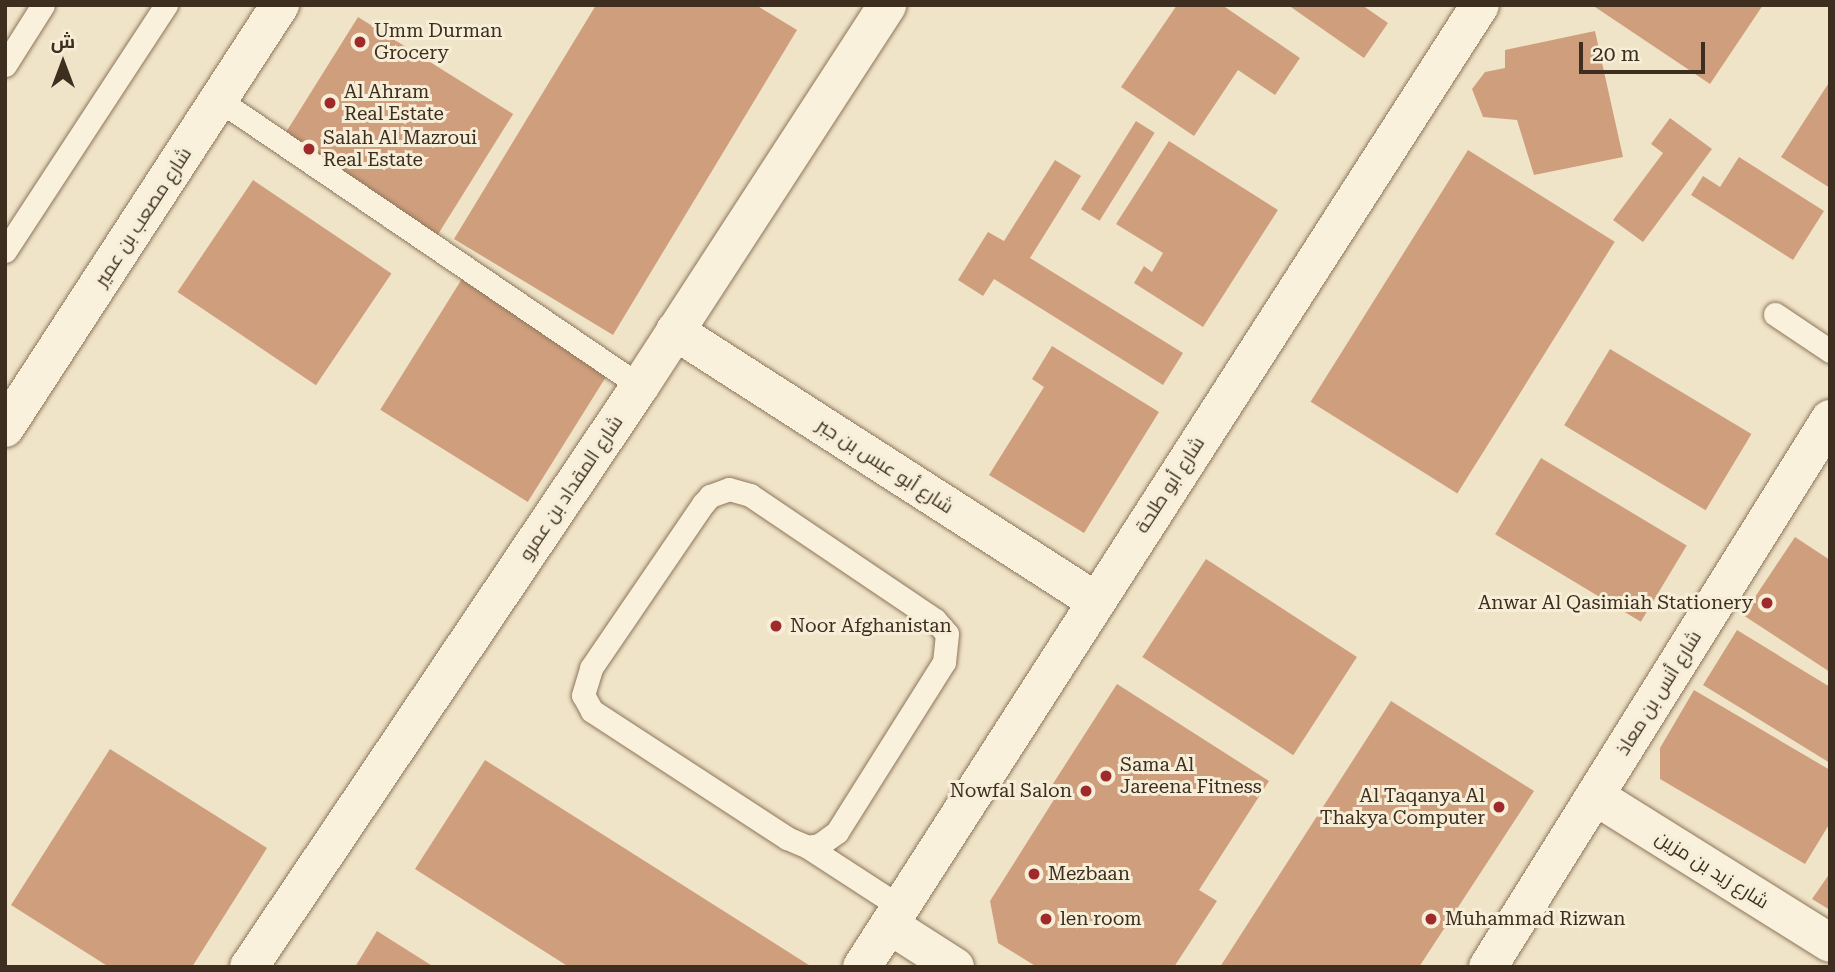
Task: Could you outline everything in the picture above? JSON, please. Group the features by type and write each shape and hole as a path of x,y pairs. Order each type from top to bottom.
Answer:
{"street":[{"name":"شارع مصعب بن عمير","path":"5,428 280,5"},
{"name":"شارع أبو طلحة","path":"862,967 1480,5"},
{"name":"شارع المقداد بن عمرو","path":"249,967 640,386 871,11"},
{"name":"شارع أبو عبس بن جبر","path":"675,331 1095,601"},
{"name":"شارع أنس بن معاذ","path":"1488,967 1830,419"},
{"name":"شارع زيد بن مزين","path":"1595,796 1830,943"},
{"path":"896,917 955,967"}],"lane":[{"path":"5,65 43,5"},
{"path":"5,251 166,5"},
{"path":"219,100 640,386"},
{"path":"1775,314 1830,351"},
{"path":"808,847 819,845 836,832 944,662 947,634 935,620 750,495 719,491 703,505 591,668 583,695 592,711 787,838 808,847 896,917"}],"building":[{"path":"596,5 756,5 797,30 613,335 454,239"},
{"path":"1177,5 1222,5 1300,58 1275,95 1238,70 1194,136 1121,87"},
{"path":"1288,5 1362,5 1388,23 1364,58"},
{"path":"1592,5 1763,5 1710,84"},
{"path":"358,17 513,114 437,235 282,138"},
{"path":"1595,31 1623,157 1534,175 1517,120 1483,117 1472,89 1485,72 1505,68 1505,50"},
{"path":"1830,81 1830,188 1781,157"},
{"path":"1670,118 1712,149 1643,242 1613,220 1663,153 1651,144"},
{"path":"1136,121 1155,133 1100,221 1081,209"},
{"path":"1169,141 1278,210 1203,327 1134,283 1144,266 1152,272 1163,253 1116,224"},
{"path":"1468,150 1615,242 1457,494 1311,402"},
{"path":"1739,157 1824,211 1793,260 1691,195 1703,176 1720,187"},
{"path":"1055,160 1081,176 1030,258 1183,353 1163,385 994,279 983,296 958,280 988,232 1004,241"},
{"path":"253,180 391,273 316,385 178,292"},
{"path":"465,274 613,366 528,502 380,410"},
{"path":"1052,346 1159,412 1084,533 989,475 1044,387 1032,379"},
{"path":"1610,349 1751,434 1706,510 1564,425"},
{"path":"1541,458 1687,546 1641,622 1495,534"},
{"path":"1795,537 1830,560 1830,672 1743,615"},
{"path":"1206,559 1357,657 1293,755 1142,657"},
{"path":"1737,630 1830,687 1830,763 1703,685"},
{"path":"1117,684 1269,781 1199,890 1217,901 1174,967 1037,967 998,943 990,901 1055,798 1047,793"},
{"path":"1694,690 1830,770 1830,823 1805,864 1660,779 1660,748"},
{"path":"1391,701 1534,791 1419,967 1220,967"},
{"path":"110,749 267,848 192,967 109,967 11,905"},
{"path":"485,760 812,967 569,967 415,869"},
{"path":"1830,873 1830,910 1812,899"},
{"path":"377,931 434,967 355,967"}],"place":[{"name":"Umm Durman Grocery","path":"360,42"},
{"name":"Al Ahram Real Estate","path":"330,103"},
{"name":"Salah Al Mazroui Real Estate","path":"309,149"},
{"name":"Anwar Al Qasimiah Stationery","path":"1767,603"},
{"name":"Noor Afghanistan","path":"776,626"},
{"name":"Sama Al Jareena Fitness","path":"1106,776"},
{"name":"Nowfal Salon","path":"1086,791"},
{"name":"Al Taqanya Al Thakya Computer","path":"1499,807"},
{"name":"Mezbaan","path":"1034,874"},
{"name":"len room","path":"1046,919"},
{"name":"Muhammad Rizwan","path":"1431,919"}]}
